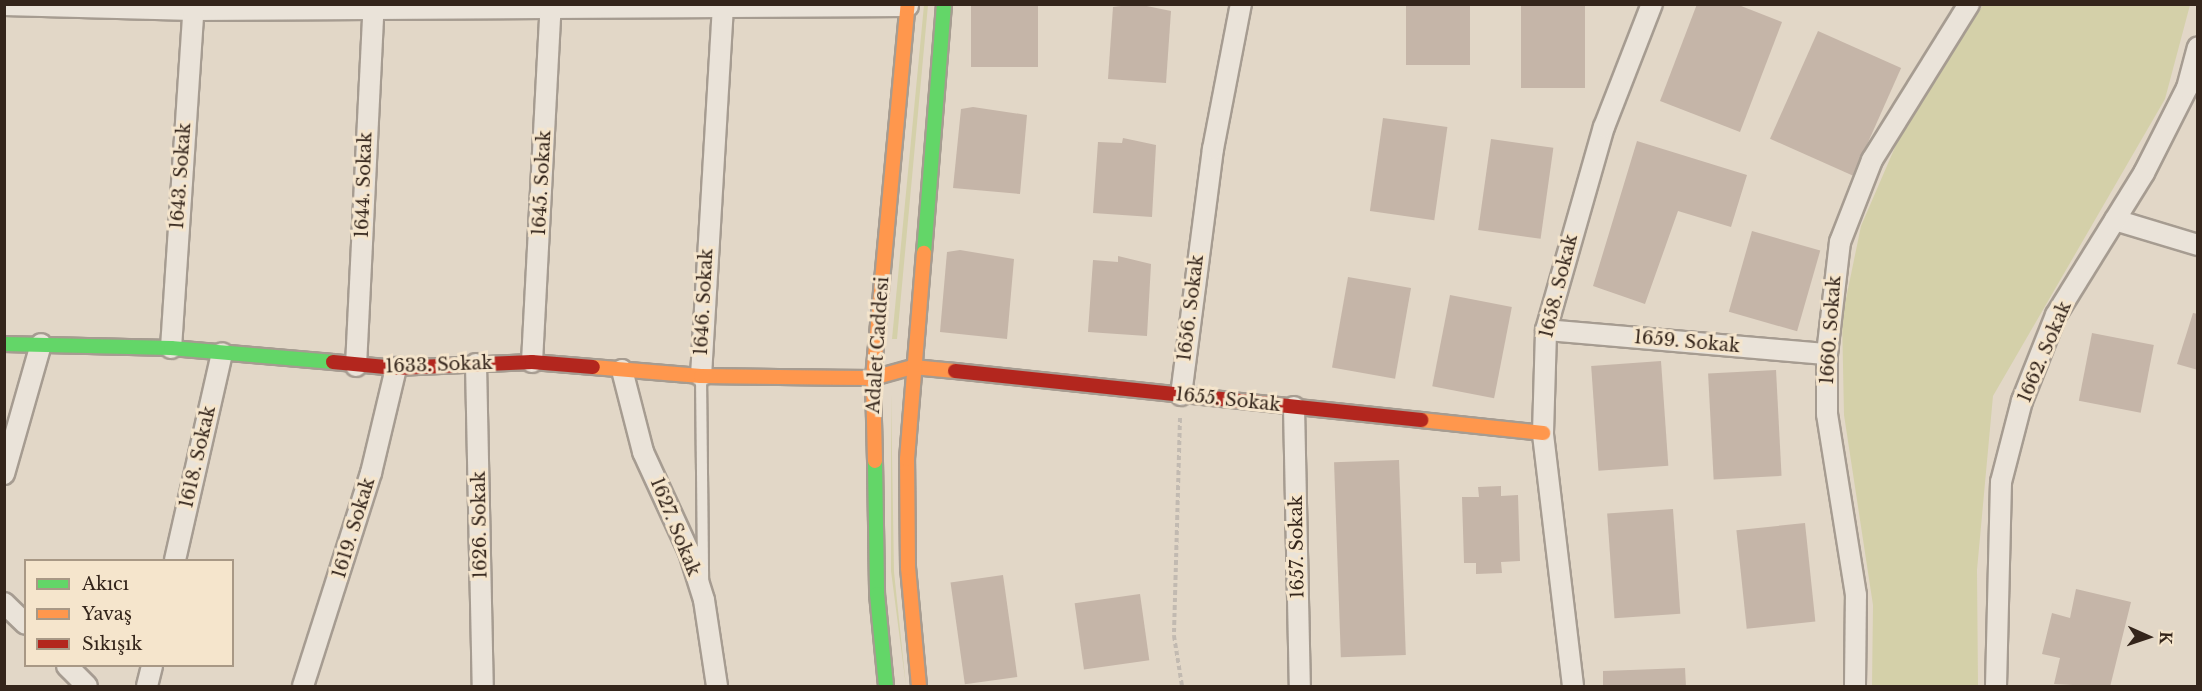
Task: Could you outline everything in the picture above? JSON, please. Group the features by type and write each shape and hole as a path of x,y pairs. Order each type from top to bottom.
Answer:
{"street":[{"path":"919,687 908,568 913,367 944,4"},
{"name":"1656. Sokak","path":"1181,395 1213,149 1241,4"},
{"name":"1658. Sokak","path":"1573,687 1543,433 1546,330 1604,127 1652,4"},
{"name":"1660. Sokak","path":"1856,687 1856,595 1827,414 1827,354 1840,242 1872,160 1969,4"},
{"path":"4,5 194,7 908,5"},
{"name":"1644. Sokak","path":"356,366 373,5"},
{"name":"Adalet Caddesi","path":"886,687 877,594 873,378 908,5"},
{"name":"1645. Sokak","path":"532,362 551,6"},
{"name":"1646. Sokak","path":"700,376 723,6"},
{"name":"1643. Sokak","path":"171,348 194,7"},
{"name":"1662. Sokak","path":"1996,687 2001,482 2022,401 2056,315 2115,220 2187,88 2198,47"},
{"path":"2115,220 2198,245"},
{"name":"1659. Sokak","path":"1546,330 1827,354"},
{"name":"1633. Sokak","path":"4,344 171,348 396,368 532,362 700,376 873,378 913,367"},
{"path":"4,474 41,344"},
{"name":"1618. Sokak","path":"175,559 222,353"},
{"name":"1626. Sokak","path":"476,364 483,687"},
{"name":"1655. Sokak","path":"913,367 1543,433"},
{"name":"1619. Sokak","path":"303,687 363,502 396,368"},
{"name":"1627. Sokak","path":"622,370 644,452 689,552 704,600 717,687"},
{"name":"1657. Sokak","path":"1294,407 1300,687"},
{"path":"4,603 24,622"},
{"path":"68,667 87,687"},
{"path":"147,687 152,667"}],"lane":[{"name":"1646. Sokak","path":"700,376 704,600"}],"path":[{"path":"1181,395 1174,636 1182,687"}],"shaded area":[{"path":"924,5 928,5 897,339 892,339"},
{"path":"1983,5 2190,5 2165,99 1993,396 1977,570 1978,686 1872,686 1873,605 1844,415 1842,318 1861,226 1905,124"},
{"path":"891,393 894,572 906,686 891,571"}],"building":[{"path":"971,4 1038,4 1038,67 971,67"},
{"path":"1137,4 1171,11 1166,83 1108,79 1113,7"},
{"path":"1406,4 1470,4 1470,65 1406,65"},
{"path":"1521,4 1585,4 1585,88 1521,88"},
{"path":"1697,4 1736,4 1782,22 1740,132 1660,101"},
{"path":"1818,31 1901,68 1853,176 1770,139"},
{"path":"973,107 1027,115 1020,194 953,188 961,109"},
{"path":"1383,118 1447,127 1434,220 1370,211"},
{"path":"1123,138 1156,145 1152,217 1093,213 1098,142 1122,143"},
{"path":"1491,139 1553,148 1541,239 1478,230"},
{"path":"1637,141 1747,175 1731,227 1678,211 1645,304 1593,286"},
{"path":"1752,231 1820,251 1797,331 1729,312"},
{"path":"960,250 1014,259 1007,339 940,332 947,252"},
{"path":"1118,256 1151,264 1147,336 1088,332 1093,260 1118,262"},
{"path":"1348,277 1411,288 1395,379 1332,368"},
{"path":"1450,295 1512,307 1494,398 1432,386"},
{"path":"2193,313 2198,314 2198,370 2177,364"},
{"path":"2092,333 2154,345 2141,413 2079,401"},
{"path":"1661,361 1668,466 1598,471 1591,366"},
{"path":"1776,370 1782,476 1714,479 1708,374"},
{"path":"1399,460 1406,655 1341,657 1334,462"},
{"path":"1501,486 1501,496 1518,495 1520,561 1501,562 1502,573 1476,574 1476,563 1464,563 1462,497 1479,497 1478,487"},
{"path":"1673,509 1680,614 1614,618 1607,514"},
{"path":"1805,523 1815,621 1747,629 1736,530"},
{"path":"1003,575 1017,677 965,684 951,582"},
{"path":"2076,589 2131,602 2110,687 2054,684 2060,658 2042,654 2052,613 2070,618"},
{"path":"1140,594 1149,660 1084,670 1075,603"},
{"path":"1685,668 1686,687 1603,687 1603,671"}],"traffic: fast":[{"path":"924,253 944,4"},
{"path":"4,344 171,348 333,362"},
{"path":"875,461 877,594 886,686"}],"traffic: slow":[{"path":"875,461 873,378 908,4"},
{"path":"919,686 908,568 907,459 924,253"},
{"path":"593,367 701,376 873,378 913,367 955,371"},
{"path":"1421,420 1543,433"}],"traffic: jam":[{"path":"333,362 396,368 532,362 593,367"},
{"path":"955,371 1421,420"}]}
